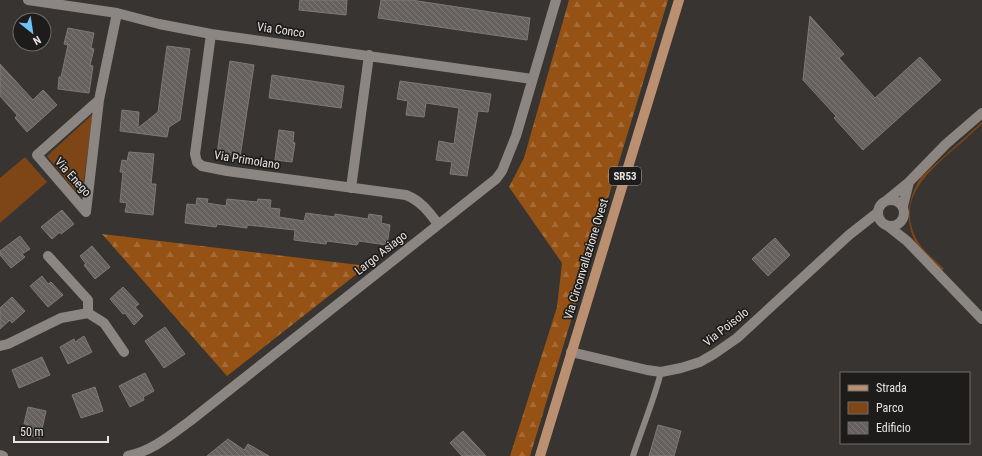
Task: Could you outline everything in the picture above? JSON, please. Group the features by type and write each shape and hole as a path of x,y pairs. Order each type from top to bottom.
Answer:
{"main road":[{"name":"Via Circonvallazione Ovest","path":"540,456 679,0"}],"street":[{"name":"Via Conco","path":"28,0 117,13 159,24 211,34 532,79"},
{"name":"Largo Asiago","path":"128,456 137,454 162,442 190,421 496,179 502,172 516,136 556,0"},
{"name":"Via Enego","path":"99,100 36,155 86,212 99,100 117,13"},
{"name":"Via Primolano","path":"211,34 195,154 197,162 202,166 227,171 406,195 413,198 423,206 438,224"},
{"path":"351,188 369,55"},
{"path":"982,113 946,144 909,182 880,205 877,213 878,217 907,241 982,319"},
{"path":"907,241 903,219 903,206 909,182"},
{"path":"887,200 896,200 903,206"},
{"name":"Via Poisolo","path":"572,352 661,372 691,366 714,354 737,338 849,235 877,213"},
{"path":"865,223 896,226 903,219"},
{"path":"48,256 88,300 88,313"},
{"path":"0,346 8,344 61,318 88,313 104,323 124,352"}],"lane":[{"path":"634,456 657,389 661,372"}],"green space":[{"path":"569,0 668,0 530,456 510,456 557,307 562,263 509,187 524,158"},
{"path":"93,114 82,194 78,194 47,156"},
{"path":"982,122 982,124 947,155 921,182 911,203 910,214 912,227 917,240 926,252 944,269 941,271 918,247 909,221 910,203 916,185 921,177"},
{"path":"25,157 47,182 0,223 0,178"},
{"path":"102,234 367,266 227,376"}],"building":[{"path":"300,0 347,0 346,15 299,10"},
{"path":"381,0 411,0 530,18 527,40 378,18"},
{"path":"810,16 844,54 839,58 875,98 920,57 941,80 863,150 834,118 836,116 803,80"},
{"path":"68,28 94,33 91,48 94,49 90,65 93,66 89,93 58,89 59,77 61,77 68,45 64,44"},
{"path":"167,46 190,49 180,120 169,127 167,137 120,131 122,110 139,112 138,128 158,112"},
{"path":"230,61 254,65 240,157 217,154"},
{"path":"0,64 33,100 43,90 57,105 27,132 15,118 17,115 0,96"},
{"path":"272,75 344,86 341,108 269,98"},
{"path":"400,81 491,94 488,112 478,111 467,176 450,174 452,162 436,160 439,141 454,144 459,108 426,103 424,117 406,115 408,101 397,99"},
{"path":"279,130 294,132 293,142 295,143 292,162 275,160"},
{"path":"129,152 154,154 151,184 156,184 153,215 125,212 127,203 120,202 123,172 120,172 122,160 127,161"},
{"path":"197,198 208,199 207,203 226,206 227,199 257,202 258,199 271,200 270,208 280,209 279,217 304,221 306,213 335,217 335,214 368,219 369,214 382,216 381,223 390,225 387,245 359,241 357,245 327,241 326,244 294,240 295,230 247,225 247,228 217,224 216,227 185,223 187,204 196,205"},
{"path":"62,210 74,224 61,234 60,232 52,239 41,227"},
{"path":"20,236 30,249 22,254 25,257 11,268 0,255 0,251"},
{"path":"775,238 790,255 768,276 752,259"},
{"path":"92,246 110,267 95,279 84,265 86,264 80,256"},
{"path":"42,276 48,284 51,282 63,295 48,307 30,286"},
{"path":"123,287 139,304 135,307 143,316 134,325 125,313 123,314 110,299"},
{"path":"12,297 25,311 12,323 10,320 0,329 0,308"},
{"path":"165,327 185,354 164,368 145,341"},
{"path":"84,336 92,352 68,364 60,347 74,339 75,342"},
{"path":"42,357 50,375 19,388 12,370"},
{"path":"145,373 154,391 143,397 144,400 130,407 119,386"},
{"path":"95,387 103,411 81,418 72,395"},
{"path":"28,407 46,411 40,438 23,434 27,424 24,424"},
{"path":"658,425 681,431 674,456 649,456"},
{"path":"463,431 486,456 462,456 450,443"},
{"path":"228,439 244,450 248,444 269,456 207,456"}]}
